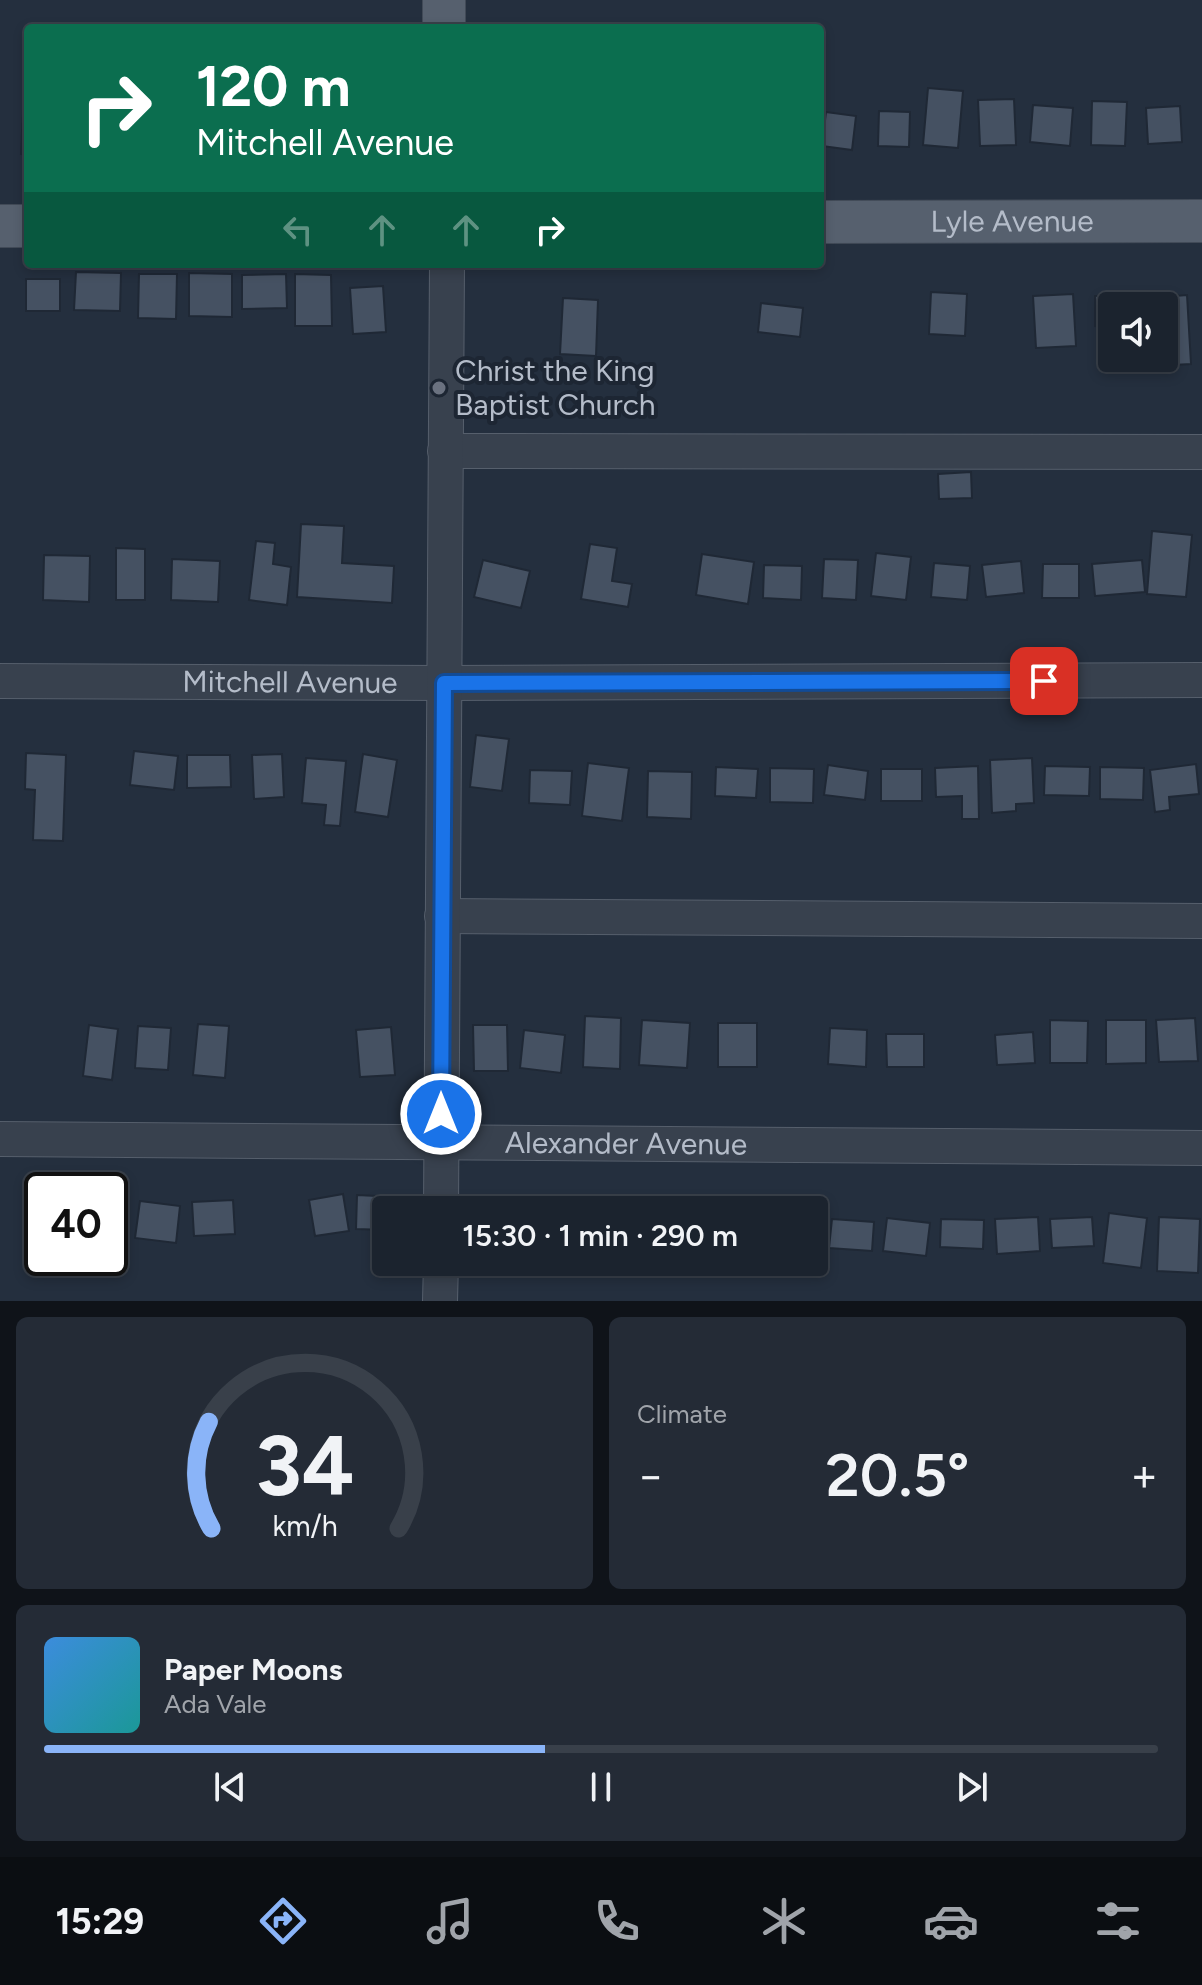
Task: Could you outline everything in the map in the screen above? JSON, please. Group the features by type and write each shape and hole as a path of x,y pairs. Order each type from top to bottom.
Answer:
{"main road":[{"path":"444,0 444,24"},
{"name":"Lyle Avenue","path":"824,222 1202,221"},
{"path":"0,226 24,226"}],"street":[{"path":"441,1196 447,268"},
{"path":"445,451 1202,452"},
{"name":"Mitchell Avenue","path":"0,681 1202,680"},
{"path":"442,916 1202,921"},
{"name":"Alexander Avenue","path":"0,1139 1202,1148"},
{"path":"440,1301 441,1276"}],"building":[{"path":"928,88 963,91 958,148 923,145"},
{"path":"1014,99 1016,145 980,146 978,100"},
{"path":"1092,101 1127,102 1125,146 1091,145"},
{"path":"1033,105 1073,108 1070,146 1030,142"},
{"path":"1180,106 1182,142 1148,144 1146,108"},
{"path":"23,110 24,110 24,154 21,154"},
{"path":"879,111 910,112 909,147 878,146"},
{"path":"826,112 856,116 852,150 824,146"},
{"path":"76,272 121,273 120,311 74,310"},
{"path":"189,273 232,274 232,317 189,316"},
{"path":"139,274 177,274 176,319 138,318"},
{"path":"286,274 287,308 242,309 242,275"},
{"path":"295,274 331,275 332,326 295,326"},
{"path":"26,279 60,279 60,311 26,311"},
{"path":"383,286 386,332 353,334 350,288"},
{"path":"931,292 967,294 965,336 929,334"},
{"path":"1073,294 1076,346 1036,348 1033,296"},
{"path":"1187,295 1191,364 1178,365 1178,296"},
{"path":"1095,296 1098,296 1098,326 1095,326"},
{"path":"563,298 598,300 596,356 560,354"},
{"path":"761,303 803,308 800,337 758,332"},
{"path":"971,472 972,498 939,499 938,474"},
{"path":"301,524 344,526 342,563 394,566 392,603 297,597"},
{"path":"1152,531 1192,535 1186,597 1147,594"},
{"path":"256,541 275,543 273,564 291,567 287,605 249,600"},
{"path":"590,544 617,548 612,581 632,584 628,607 581,599"},
{"path":"116,548 145,549 145,600 116,600"},
{"path":"876,553 911,557 906,600 871,596"},
{"path":"702,554 754,562 748,604 696,595"},
{"path":"44,555 90,556 89,602 43,600"},
{"path":"172,559 220,561 218,602 171,600"},
{"path":"824,559 858,560 856,600 822,598"},
{"path":"483,560 530,571 521,608 474,597"},
{"path":"1142,560 1145,592 1095,596 1092,564"},
{"path":"1021,561 1024,593 986,597 982,565"},
{"path":"934,563 970,566 967,600 931,597"},
{"path":"1043,564 1079,564 1079,598 1042,598"},
{"path":"764,565 802,566 801,600 763,598"},
{"path":"476,735 509,739 502,791 470,787"},
{"path":"134,751 178,756 174,790 130,785"},
{"path":"26,753 66,755 63,841 33,840 35,790 25,789"},
{"path":"282,754 284,797 254,799 252,755"},
{"path":"363,754 397,760 388,817 355,812"},
{"path":"187,755 230,755 231,787 187,788"},
{"path":"306,758 346,761 340,826 324,825 326,805 302,803"},
{"path":"1032,758 1034,803 1016,804 1016,811 992,813 990,760"},
{"path":"588,763 629,768 622,821 582,816"},
{"path":"1196,764 1199,794 1169,797 1170,810 1155,812 1150,770"},
{"path":"828,765 868,771 865,800 824,795"},
{"path":"978,766 979,819 962,819 962,796 936,797 935,768"},
{"path":"1045,766 1090,767 1089,796 1044,795"},
{"path":"716,767 758,769 756,798 715,796"},
{"path":"1100,767 1144,768 1143,800 1100,799"},
{"path":"770,768 814,769 813,803 770,802"},
{"path":"881,769 922,769 922,801 881,801"},
{"path":"530,770 572,771 570,805 529,803"},
{"path":"648,771 692,772 691,819 647,817"},
{"path":"585,1016 621,1018 620,1069 583,1067"},
{"path":"1195,1018 1198,1061 1159,1062 1156,1020"},
{"path":"642,1020 690,1023 687,1068 639,1065"},
{"path":"1050,1020 1088,1021 1087,1063 1050,1063"},
{"path":"1106,1020 1146,1020 1146,1063 1106,1064"},
{"path":"718,1023 757,1023 757,1067 718,1067"},
{"path":"198,1024 229,1026 225,1078 193,1075"},
{"path":"89,1025 118,1029 112,1080 83,1076"},
{"path":"473,1025 507,1025 508,1071 474,1071"},
{"path":"138,1026 171,1028 168,1070 135,1068"},
{"path":"391,1027 395,1075 360,1077 356,1030"},
{"path":"830,1028 867,1030 866,1067 828,1064"},
{"path":"524,1030 565,1035 561,1073 520,1068"},
{"path":"1033,1032 1035,1063 997,1065 995,1035"},
{"path":"886,1034 924,1034 924,1067 887,1067"},
{"path":"343,1194 349,1231 315,1236 309,1200"},
{"path":"357,1195 377,1196 372,1196 372,1230 356,1229"},
{"path":"233,1200 235,1234 194,1236 192,1202"},
{"path":"140,1201 180,1206 176,1243 135,1238"},
{"path":"1109,1213 1147,1218 1141,1268 1103,1263"},
{"path":"1038,1217 1040,1251 997,1254 995,1219"},
{"path":"1092,1217 1094,1246 1052,1248 1050,1219"},
{"path":"1159,1217 1200,1219 1198,1273 1157,1271"},
{"path":"887,1218 930,1223 926,1256 883,1251"},
{"path":"832,1219 874,1222 872,1251 829,1248"},
{"path":"941,1219 984,1220 983,1249 940,1247"}],"place":[{"name":"Christ the King Baptist Church","path":"439,388"}],"route":[{"path":"441,1114 444,683 1044,681"}]}
